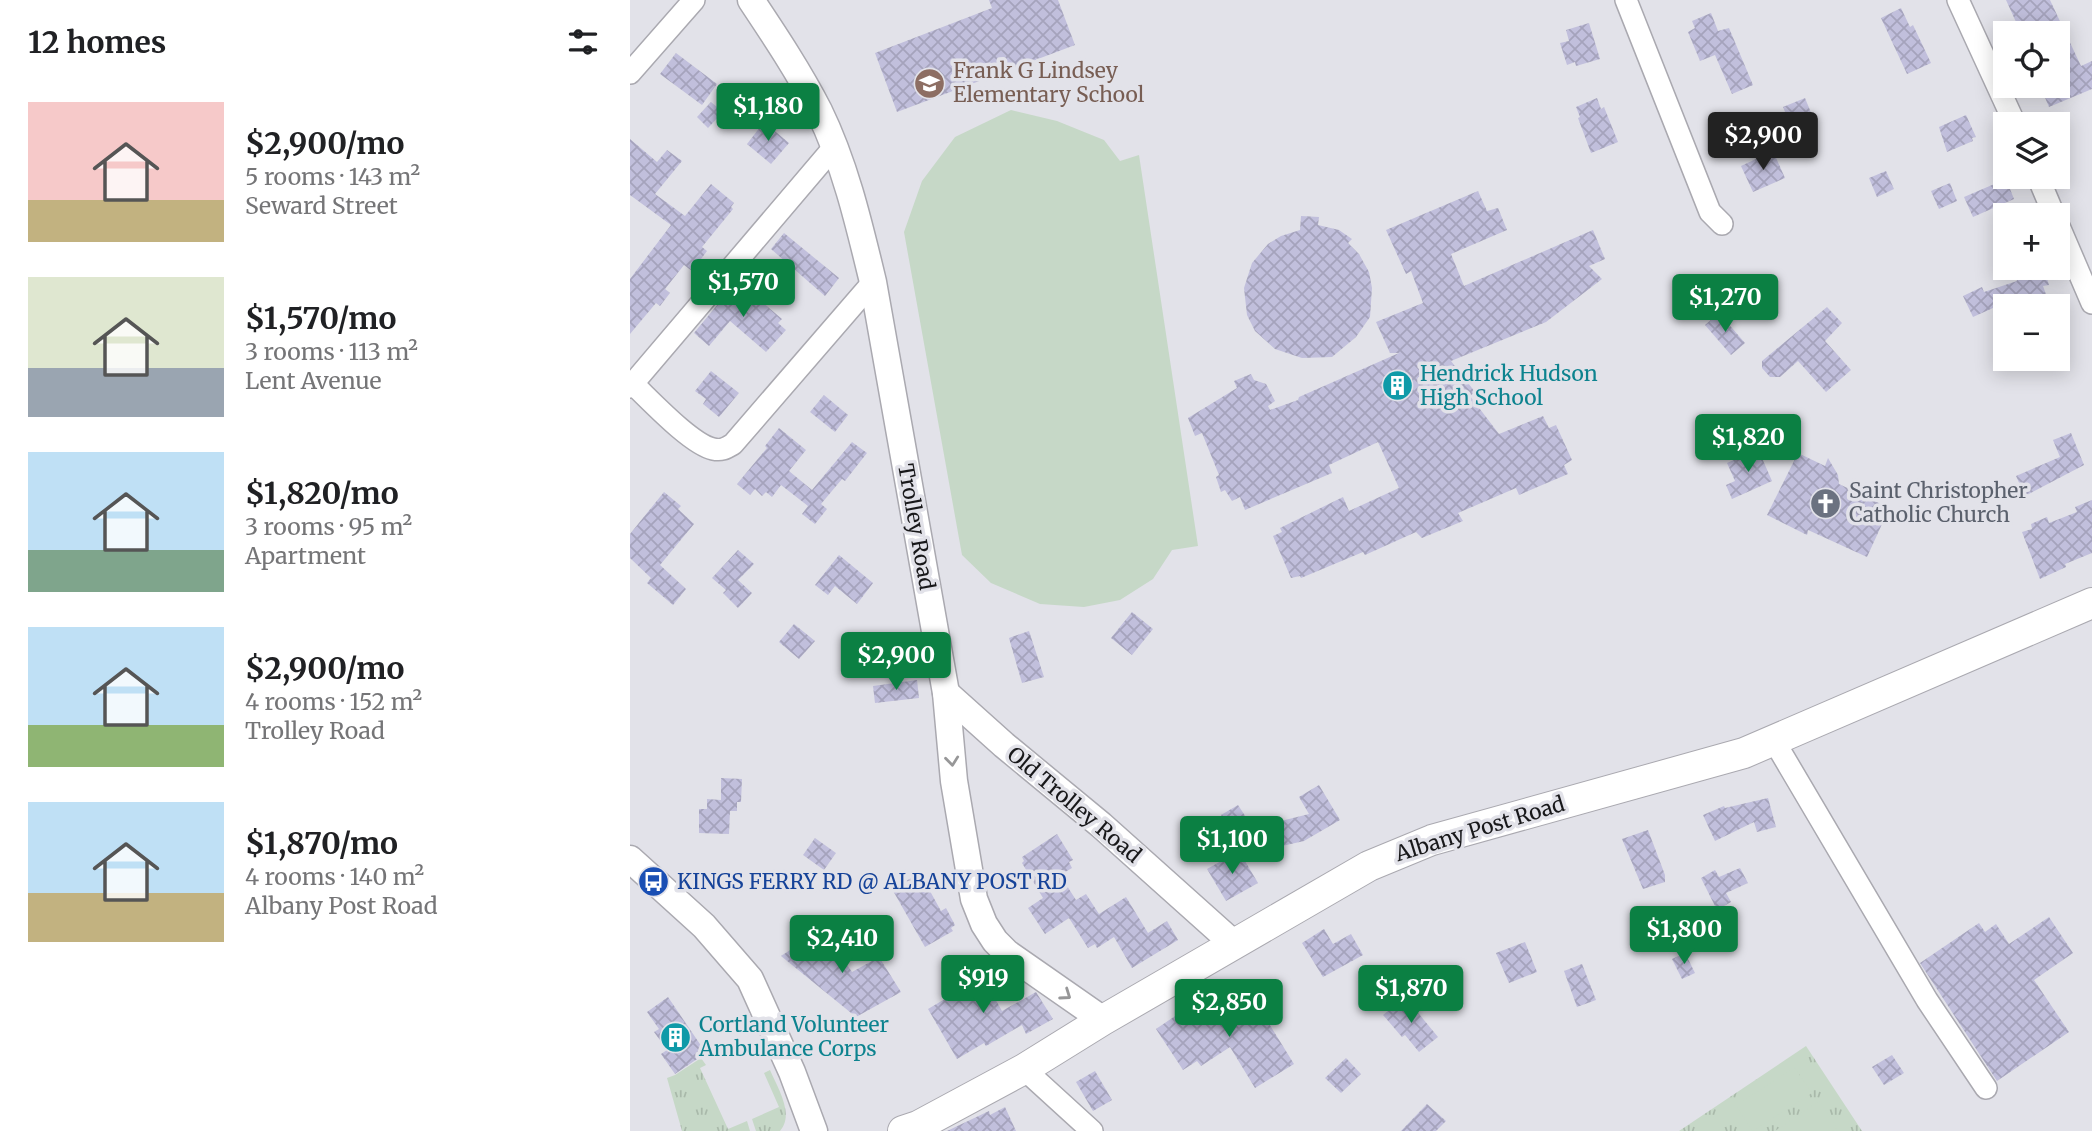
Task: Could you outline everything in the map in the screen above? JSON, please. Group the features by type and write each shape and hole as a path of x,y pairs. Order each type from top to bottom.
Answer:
{"main road":[{"name":"Albany Post Road","path":"903,1131 918,1126 1024,1069 1103,1020 1369,866 1432,840 1744,753 2092,603"}],"street":[{"path":"630,73 694,0"},
{"name":"Trolley Road","path":"751,0 820,112 857,214 873,282 946,693 954,781 974,899 995,942 1103,1020"},
{"path":"1626,0 1710,212 1722,224"},
{"path":"1958,0 2009,112"},
{"path":"834,147 631,386 698,443 723,450 733,444 873,282"},
{"path":"2070,252 2092,303"},
{"name":"Old Trolley Road","path":"946,693 1101,825 1234,944"},
{"path":"1773,739 1927,1000 1986,1088"},
{"path":"630,859 704,926 750,979 792,1072 814,1131"},
{"path":"1024,1069 1091,1131"}],"green space":[{"path":"1011,110 1057,121 1104,140 1120,161 1139,155 1198,546 1172,550 1153,579 1120,600 1084,607 1040,604 991,583 962,555 904,232 922,181 955,137"},
{"path":"1806,1046 1862,1131 1679,1131"},
{"path":"701,1058 706,1065 700,1068 728,1129 747,1121 750,1131 682,1131 667,1078"},
{"path":"1794,1067 1812,1093 1753,1131 1736,1106"},
{"path":"770,1070 783,1100 786,1117 780,1131 756,1131 752,1119 779,1107 764,1073"},
{"path":"1819,1101 1837,1128 1832,1131 1775,1131"}],"building":[{"name":"Frank G Lindsey Elementary School","path":"989,0 1058,0 1075,45 897,112 875,53 992,8"},
{"path":"2006,0 2050,0 2060,21 2016,21"},
{"path":"1901,8 1910,27 1913,25 1931,63 1907,74 1881,18"},
{"path":"1711,13 1718,31 1729,28 1753,85 1732,94 1715,55 1700,61 1688,32 1695,28 1692,21"},
{"path":"1589,23 1600,59 1576,66 1575,62 1567,65 1560,43 1569,41 1566,30"},
{"path":"2070,43 2081,66 2092,61 2092,89 2049,107 2045,98 2070,98"},
{"path":"676,53 717,84 702,105 660,74"},
{"path":"1597,98 1601,109 1604,107 1618,142 1591,153 1576,107"},
{"path":"1805,98 1814,120 1792,129 1783,107"},
{"path":"711,102 723,112 708,128 697,117"},
{"path":"1966,115 1976,137 1972,138 1973,141 1947,152 1939,127"},
{"path":"764,122 789,143 771,164 747,144"},
{"path":"630,139 657,162 667,150 682,161 655,194 685,216 711,184 734,203 731,207 733,209 702,247 707,251 692,271 684,265 665,289 670,293 660,306 656,303 630,334 630,279 671,225 630,195"},
{"path":"1773,151 1785,178 1753,192 1741,166"},
{"path":"1886,171 1894,189 1877,197 1869,178"},
{"path":"1950,183 1957,201 1939,209 1931,191"},
{"path":"1993,185 1993,189 2010,189 2014,199 2005,203 1993,203 1993,208 1973,217 1964,197"},
{"name":"Hendrick Hudson High School","path":"1478,191 1487,211 1498,208 1507,230 1451,254 1464,286 1593,230 1605,259 1589,266 1602,279 1546,322 1451,361 1475,392 1470,396 1499,434 1543,416 1549,428 1556,425 1572,460 1564,465 1568,474 1519,495 1516,488 1458,513 1463,521 1422,538 1416,532 1365,555 1363,552 1301,578 1291,578 1273,536 1282,532 1280,528 1343,497 1349,511 1399,488 1378,442 1329,465 1332,473 1245,510 1240,497 1232,501 1225,490 1221,492 1216,477 1219,475 1202,433 1195,436 1188,418 1237,388 1234,381 1251,374 1254,380 1266,384 1275,401 1268,406 1270,410 1298,400 1299,397 1399,353 1390,353 1376,322 1423,303 1411,271 1406,274 1386,230"},
{"path":"1301,216 1319,217 1318,225 1339,230 1352,239 1348,243 1359,254 1369,272 1372,288 1370,317 1356,337 1332,357 1302,358 1275,349 1255,331 1247,315 1244,288 1252,263 1268,244 1281,236 1300,230"},
{"path":"784,233 839,278 825,296 771,249"},
{"path":"2047,280 2049,285 2043,286 2046,294 1993,294 1993,308 1973,317 1963,296 1982,287 1984,292 2017,281"},
{"path":"737,281 782,319 778,323 786,330 766,352 730,321 709,346 694,333"},
{"path":"1827,307 1842,323 1825,341 1851,370 1826,392 1798,361 1780,377 1770,377 1762,368 1762,361"},
{"path":"1719,313 1745,343 1731,355 1705,325"},
{"path":"711,371 739,393 719,417 703,404 706,399 695,391"},
{"path":"824,395 848,415 835,432 810,412"},
{"path":"779,428 806,450 789,471 812,490 852,442 867,453 845,481 842,479 821,504 827,509 815,524 802,514 808,506 781,485 772,497 766,492 762,496 755,489 750,495 737,484 767,448 765,446"},
{"path":"2071,433 2084,465 2025,496 2016,476 2060,457 2053,440"},
{"path":"1758,449 1772,481 1732,499 1726,485 1735,481 1727,463"},
{"name":"Saint Christopher Catholic Church","path":"1798,453 1825,466 1828,458 1838,475 1839,484 1885,506 1884,509 1888,511 1867,557 1808,530 1807,535 1767,515"},
{"path":"664,492 681,506 678,509 694,524 660,565 686,589 673,605 647,583 651,578 630,558 630,534"},
{"path":"2092,500 2092,553 2065,564 2066,567 2040,579 2022,532 2032,529 2031,524 2047,517 2049,523 2077,512 2075,507"},
{"path":"738,550 754,564 738,580 752,593 738,608 723,593 726,590 712,578"},
{"path":"839,555 873,583 857,604 835,586 828,595 815,585"},
{"path":"1132,612 1153,629 1132,655 1111,638"},
{"path":"794,624 815,641 799,659 779,642"},
{"path":"1029,631 1044,677 1022,683 1009,638"},
{"path":"917,680 919,698 875,703 873,686"},
{"path":"721,778 742,779 741,802 737,802 737,811 730,811 729,834 699,833 699,809 707,809 707,799 721,800"},
{"path":"1319,785 1340,820 1304,841 1282,846 1277,822 1309,814 1299,797"},
{"path":"1768,798 1776,827 1757,832 1754,822 1715,841 1703,815 1724,806 1725,808"},
{"path":"1238,805 1251,825 1234,835 1221,815"},
{"path":"1648,830 1665,875 1665,882 1643,889 1622,839"},
{"path":"1057,834 1073,860 1069,862 1072,868 1060,875 1076,900 1086,894 1099,914 1126,897 1148,933 1167,921 1178,940 1132,968 1114,937 1097,948 1095,944 1088,948 1069,918 1045,934 1028,908 1043,898 1022,863 1022,857"},
{"path":"815,838 836,853 824,870 803,855"},
{"path":"1239,851 1258,883 1226,901 1207,869"},
{"path":"1740,868 1748,883 1726,893 1731,902 1717,910 1701,878 1715,870 1719,877"},
{"path":"920,873 941,911 946,908 955,925 951,928 953,931 925,947 892,889"},
{"path":"2049,917 2073,953 2034,980 2069,1032 1997,1081 1920,963 1979,923 1985,932 1996,924 2009,944"},
{"path":"822,929 852,972 879,957 901,992 856,1017 781,956"},
{"path":"1324,929 1333,944 1351,934 1363,955 1323,977 1302,943"},
{"path":"1525,942 1537,972 1509,983 1496,953"},
{"path":"1685,953 1695,973 1682,979 1672,959"},
{"path":"1582,964 1596,1000 1577,1007 1564,971"},
{"path":"978,969 1002,1011 1036,992 1053,1019 1026,1034 1022,1025 957,1059 928,1009 955,993 951,985"},
{"path":"1247,988 1294,1064 1255,1088 1230,1047 1201,1066 1197,1061 1183,1070 1156,1029 1181,1012 1189,1024"},
{"name":"Cortland Volunteer Ambulance Corps","path":"668,997 706,1053 675,1074 661,1054 667,1050 654,1032 659,1029 647,1012"},
{"path":"1405,997 1438,1037 1419,1052 1383,1015"},
{"path":"1892,1055 1904,1073 1884,1085 1872,1067"},
{"path":"1346,1058 1361,1074 1341,1093 1325,1078"},
{"path":"1095,1071 1112,1100 1093,1111 1076,1082"},
{"path":"1427,1104 1446,1121 1436,1131 1401,1131"},
{"path":"1005,1107 1016,1131 947,1131 989,1111 990,1115"}],"place":[{"name":"Frank G Lindsey Elementary School","path":"930,83"},
{"name":"Hendrick Hudson High School","path":"1397,386"},
{"name":"Saint Christopher Catholic Church","path":"1826,503"},
{"name":"KINGS FERRY RD @ ALBANY POST RD","path":"654,882"},
{"name":"Cortland Volunteer Ambulance Corps","path":"676,1037"}]}
